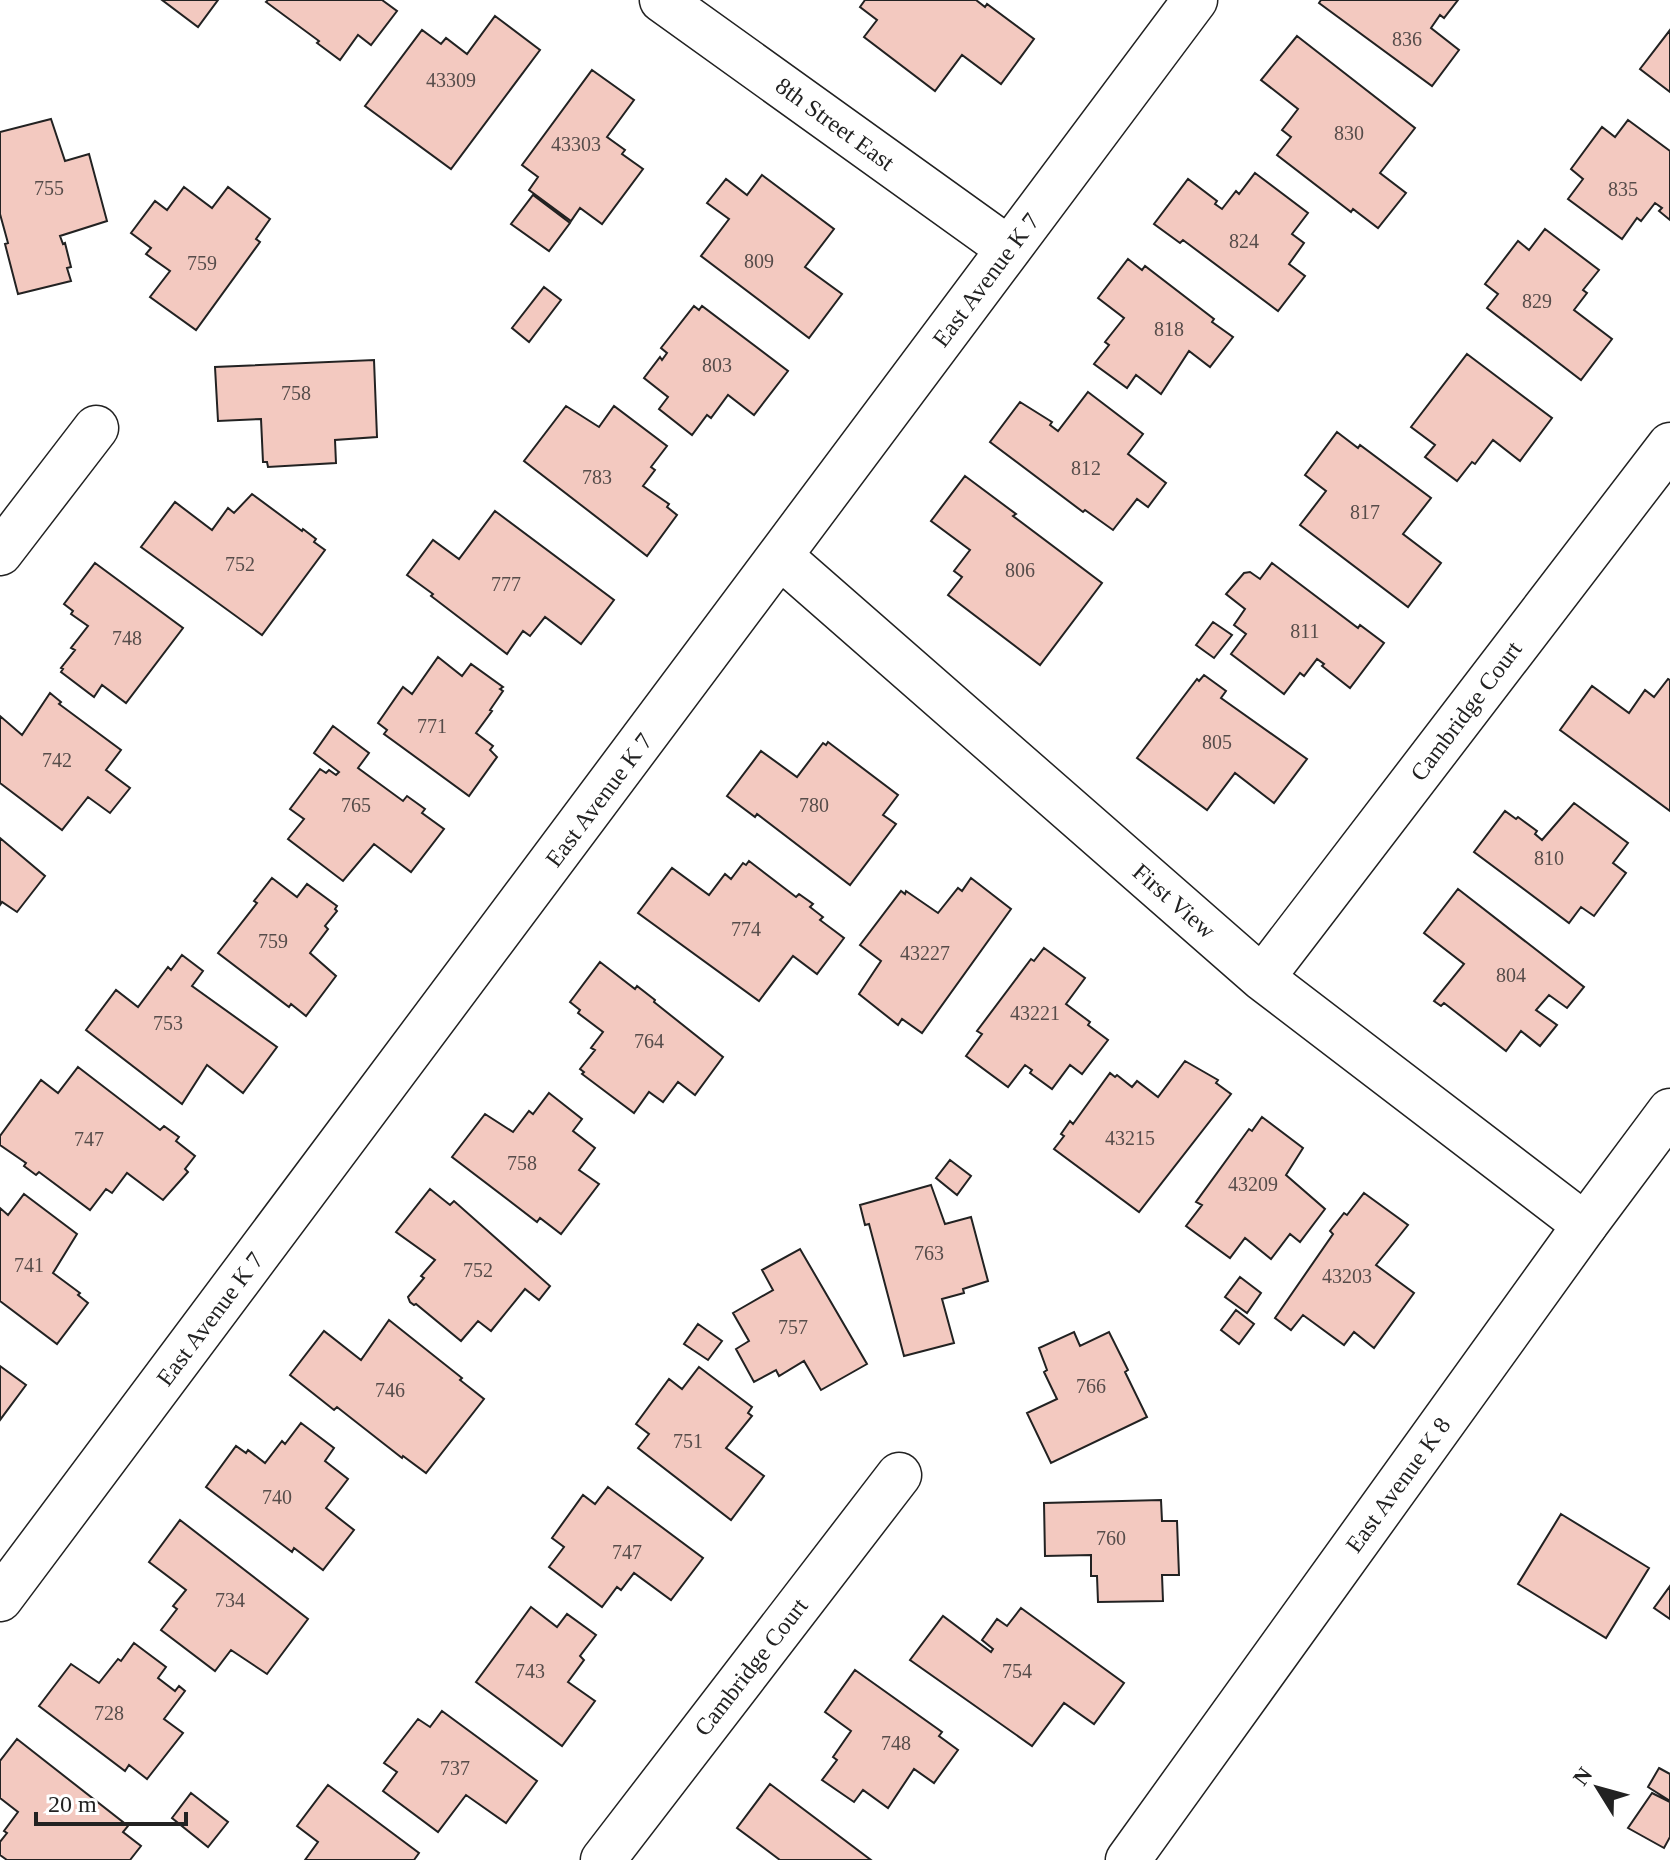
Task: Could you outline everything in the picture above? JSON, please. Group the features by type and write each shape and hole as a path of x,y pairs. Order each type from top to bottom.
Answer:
{"street":[{"name":"8th Street East","path":"662,0 1009,249"},
{"name":"East Avenue K 7","path":"0,1599 1195,0"},
{"path":"0,553 96,428"},
{"name":"Cambridge Court","path":"1262,978 1670,445"},
{"name":"First View","path":"781,557 1262,978 1585,1225"},
{"name":"East Avenue K 8","path":"1128,1860 1670,1111"},
{"name":"Cambridge Court","path":"603,1860 899,1475"}],"building":[{"path":"162,0 218,0 198,27"},
{"path":"382,0 397,11 371,45 358,35 340,60 266,2"},
{"path":"865,0 976,0 985,7 987,4 1034,39 1001,84 962,55 935,91 864,37 877,20 860,7"},
{"path":"1321,0 1458,0 1444,18 1440,15 1431,28 1459,50 1432,86 1319,3"},
{"path":"495,16 540,50 451,169 365,106 422,30 441,44 446,38 467,54"},
{"path":"1670,30 1670,92 1640,69"},
{"path":"1297,36 1415,128 1380,173 1406,193 1378,228 1353,209 1351,212 1277,155 1291,137 1282,130 1298,109 1261,80"},
{"path":"592,70 634,100 607,137 625,150 622,154 643,169 602,224 580,208 571,221 529,190 538,177 522,165"},
{"path":"51,119 65,161 89,154 107,221 60,236 71,267 67,268 71,281 18,294 0,214 0,132"},
{"path":"1628,120 1670,151 1670,220 1655,203 1641,221 1637,218 1622,239 1568,199 1583,179 1571,169 1602,127 1615,137"},
{"path":"1255,173 1308,213 1292,234 1304,243 1289,264 1305,276 1278,311 1183,240 1180,243 1154,224 1188,179 1217,201 1215,204 1222,209"},
{"path":"762,175 834,229 805,267 842,294 809,338 701,256 729,219 707,203 726,179 747,195"},
{"path":"184,187 212,208 228,187 270,219 256,239 260,242 196,330 150,297 170,271 146,254 151,248 131,233 155,201 167,210"},
{"path":"533,195 570,223 549,251 511,224"},
{"path":"1545,229 1599,270 1583,290 1587,293 1574,310 1612,339 1581,380 1487,308 1498,294 1485,284 1518,241 1529,250"},
{"path":"1128,259 1142,270 1145,266 1233,337 1210,367 1189,351 1161,394 1136,375 1127,388 1094,364 1109,345 1105,342 1124,318 1098,298"},
{"path":"544,287 561,300 529,342 512,328"},
{"path":"694,306 699,310 702,306 788,371 754,415 728,395 711,418 707,415 692,435 659,409 668,397 644,378 660,357 662,360 667,353 661,348"},
{"path":"1467,354 1552,418 1520,461 1493,440 1457,481 1425,457 1435,445 1411,427"},
{"path":"374,360 377,437 335,440 336,463 268,467 267,462 263,462 261,419 218,421 215,367"},
{"path":"1088,392 1143,434 1128,454 1166,483 1148,507 1137,499 1113,530 1085,510 1083,512 990,442 1020,402 1052,422 1050,425 1058,431"},
{"path":"566,406 599,427 614,406 667,446 651,467 655,470 643,486 669,504 667,507 677,515 647,556 524,461"},
{"path":"1337,432 1358,448 1360,445 1431,498 1403,534 1441,563 1408,607 1300,525 1326,491 1305,475"},
{"path":"965,476 1102,583 1040,665 948,595 962,577 954,571 970,550 931,521"},
{"path":"252,494 303,529 325,550 262,635 141,547 175,502 212,530 228,508 234,513"},
{"path":"495,511 614,600 581,644 545,617 530,636 523,631 507,654 407,575 433,540 459,559"},
{"path":"95,563 183,628 126,703 102,685 94,697 61,672 75,650 71,648 88,626 71,614 73,611 64,604"},
{"path":"1272,563 1358,628 1360,625 1384,643 1350,688 1317,659 1304,676 1300,673 1284,694 1231,654 1246,634 1234,625 1245,609 1226,594 1244,573 1250,572 1260,579"},
{"path":"1213,622 1232,635 1214,658 1196,645"},
{"path":"438,657 462,676 471,664 503,687 492,711 476,733 493,746 490,750 497,757 469,796 384,734 387,730 378,723 403,687 412,694"},
{"path":"1204,675 1226,691 1221,698 1307,759 1274,803 1235,773 1207,810 1137,758 1197,679 1199,681"},
{"path":"1668,679 1670,811 1560,730 1592,686 1629,713 1645,690 1654,697"},
{"path":"50,693 61,702 59,704 121,750 106,770 130,788 110,813 88,797 62,830 0,783 0,716 22,735"},
{"path":"333,726 369,753 358,768 403,801 407,796 425,809 422,813 444,829 411,872 374,844 343,881 288,839 304,819 290,809 320,769 336,775 339,772 314,753"},
{"path":"828,742 898,795 883,815 896,824 850,885 757,814 755,817 727,796 761,751 797,777 823,743 826,745"},
{"path":"1574,803 1628,843 1613,863 1626,873 1594,916 1581,907 1569,923 1474,852 1505,811 1537,831 1535,834 1542,840"},
{"path":"0,838 45,876 17,912 2,902 0,905"},
{"path":"749,861 796,897 799,894 813,904 810,907 823,917 820,920 844,938 817,974 793,956 759,1001 638,913 672,868 709,895 725,874 731,879 743,863 746,865"},
{"path":"272,878 297,897 307,884 337,906 337,911 325,926 328,929 310,953 336,976 306,1016 291,1004 289,1007 218,953 257,903 254,901"},
{"path":"971,878 1011,909 922,1033 902,1019 898,1025 859,994 881,961 860,945 901,891 905,894 906,891 938,913 958,888 962,891"},
{"path":"1458,889 1584,987 1567,1008 1549,995 1536,1010 1557,1025 1540,1046 1521,1031 1506,1051 1444,1003 1441,1006 1434,1001 1464,964 1424,933"},
{"path":"1044,948 1085,978 1066,1004 1108,1040 1082,1074 1070,1065 1052,1089 1030,1073 1032,1070 1025,1065 1008,1087 966,1056 982,1034 977,1031 1031,959 1034,961"},
{"path":"182,955 203,971 192,986 277,1047 243,1093 207,1065 182,1104 86,1030 116,990 138,1007 168,967 171,970"},
{"path":"600,962 635,989 637,986 723,1057 695,1095 678,1082 663,1102 649,1092 634,1113 582,1074 584,1072 580,1069 595,1050 591,1048 603,1032 578,1013 580,1010 570,1002"},
{"path":"1185,1061 1218,1080 1216,1083 1231,1094 1139,1212 1054,1149 1070,1121 1073,1124 1110,1073 1132,1087 1137,1081 1158,1097"},
{"path":"78,1067 160,1130 164,1126 179,1137 176,1141 195,1156 185,1169 188,1172 163,1200 127,1173 112,1193 106,1189 90,1210 39,1172 36,1175 24,1166 26,1163 0,1145 0,1136 41,1080 58,1093"},
{"path":"549,1093 582,1119 573,1131 595,1148 579,1170 599,1184 561,1234 540,1218 537,1222 452,1157 485,1114 513,1132 529,1111 533,1114"},
{"path":"1262,1117 1303,1148 1286,1175 1325,1209 1300,1242 1290,1234 1271,1259 1245,1238 1230,1258 1186,1226 1202,1205 1196,1202 1249,1129 1252,1131"},
{"path":"950,1160 971,1176 957,1195 936,1178"},
{"path":"931,1185 945,1224 971,1217 988,1281 963,1289 964,1293 942,1299 954,1343 904,1356 869,1224 865,1225 860,1205"},
{"path":"430,1189 450,1205 454,1201 550,1286 539,1300 525,1289 491,1331 478,1321 461,1341 410,1302 408,1297 435,1260 396,1232"},
{"path":"1364,1193 1408,1225 1376,1265 1414,1293 1374,1348 1354,1332 1344,1345 1303,1315 1291,1330 1275,1318 1333,1234 1330,1231"},
{"path":"24,1194 77,1234 53,1273 88,1303 57,1344 0,1301 0,1208 8,1215"},
{"path":"800,1249 867,1364 821,1390 804,1361 779,1376 776,1370 754,1382 736,1349 749,1341 733,1313 773,1290 762,1270"},
{"path":"1240,1277 1261,1293 1247,1313 1225,1297"},
{"path":"1236,1310 1254,1324 1239,1344 1221,1330"},
{"path":"389,1320 484,1399 426,1473 337,1407 334,1410 290,1375 324,1331 361,1360"},
{"path":"698,1324 722,1341 708,1360 684,1344"},
{"path":"1074,1332 1080,1346 1109,1332 1147,1417 1051,1463 1027,1413 1057,1399 1044,1372 1047,1370 1039,1348"},
{"path":"0,1366 26,1385 0,1420"},
{"path":"699,1367 752,1407 748,1413 752,1416 726,1448 764,1476 731,1520 638,1448 649,1434 636,1424 669,1379 682,1389"},
{"path":"301,1423 334,1448 325,1461 348,1479 326,1508 354,1530 323,1570 294,1548 292,1552 206,1487 236,1446 246,1453 248,1450 265,1463"},
{"path":"608,1487 703,1558 671,1600 634,1573 621,1590 617,1587 602,1607 549,1567 564,1547 552,1538 583,1495 595,1504"},
{"path":"1161,1500 1162,1521 1177,1521 1179,1575 1162,1575 1163,1601 1098,1602 1097,1576 1091,1576 1091,1555 1045,1556 1044,1503"},
{"path":"1561,1514 1649,1568 1606,1638 1518,1584"},
{"path":"180,1520 308,1619 267,1674 231,1650 215,1671 161,1630 177,1609 173,1606 186,1590 149,1562"},
{"path":"1670,1586 1670,1619 1654,1608"},
{"path":"531,1607 557,1627 567,1614 596,1635 580,1656 584,1660 568,1682 595,1701 562,1746 476,1682"},
{"path":"1021,1608 1124,1683 1094,1724 1064,1703 1032,1746 910,1660 943,1616 991,1652 993,1649 982,1640 997,1619 1007,1626"},
{"path":"134,1643 166,1667 158,1678 175,1691 179,1686 185,1691 164,1719 183,1733 147,1779 129,1765 125,1771 39,1706 71,1664 99,1683"},
{"path":"855,1670 942,1732 939,1736 958,1750 934,1783 914,1769 888,1808 863,1790 854,1802 822,1780 837,1760 833,1757 851,1731 825,1712"},
{"path":"442,1711 537,1781 506,1823 466,1795 438,1832 383,1791 397,1772 384,1763 418,1719 430,1727"},
{"path":"17,1739 128,1826 123,1832 141,1846 130,1860 7,1860 0,1855 0,1842 7,1833 4,1831 18,1812 0,1798 0,1761"},
{"path":"1659,1768 1670,1774 1670,1801 1648,1787"},
{"path":"770,1784 871,1860 780,1860 737,1828"},
{"path":"328,1785 419,1853 414,1860 305,1860 318,1842 297,1826"},
{"path":"191,1793 228,1822 208,1847 172,1818"},
{"path":"1652,1793 1670,1802 1670,1837 1664,1848 1628,1828"}]}
